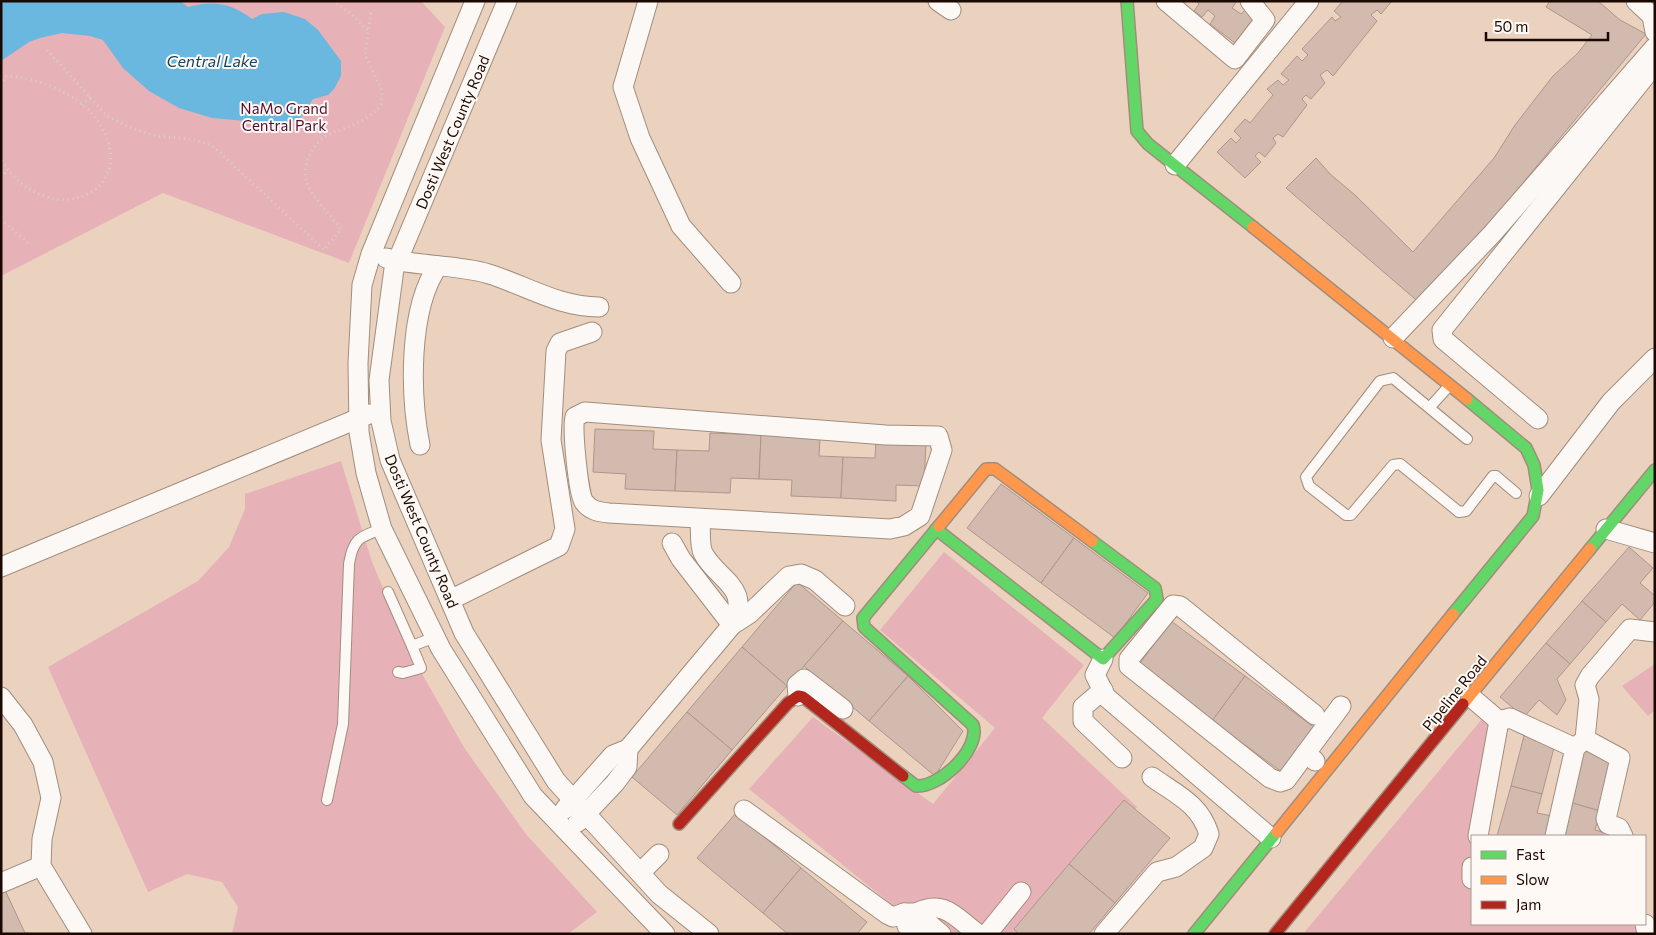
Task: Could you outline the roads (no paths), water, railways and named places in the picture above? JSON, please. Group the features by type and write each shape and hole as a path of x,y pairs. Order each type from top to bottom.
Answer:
{"street":[{"name":"Dosti West County Road","path":"475,1 371,254 362,285 358,363 359,432 366,473 382,529 435,637 533,796 665,934"},
{"path":"648,1 624,87 640,138 681,226 731,283"},
{"path":"1127,1 1137,131 1148,144 1393,338 1526,448 1536,468 1539,496"},
{"path":"1166,1 1235,59 1265,20 1250,1"},
{"path":"1175,165 1309,1"},
{"path":"1636,1 1652,16 1655,32"},
{"name":"Dosti West County Road","path":"502,2 394,269 379,380 380,407 390,460 470,642 556,781 659,894 709,934"},
{"path":"1393,338 1498,228 1655,47"},
{"path":"1538,419 1442,339 1442,330 1655,64"},
{"path":"371,254 397,261 489,274 551,299 579,307 599,307"},
{"path":"420,445 413,393 417,322 431,276 438,266"},
{"path":"450,600 559,546 565,529 551,440 556,351 560,343 592,332"},
{"path":"1194,934 1533,516 1539,496 1611,402 1655,358"},
{"path":"1449,385 1469,363"},
{"path":"1,567 360,419 380,407"},
{"path":"586,412 877,434 938,436 942,450 920,516 904,526 890,529 700,518 609,512 592,509 581,497 573,430 575,417 586,412"},
{"path":"798,696 803,697 916,786 921,788 929,786 949,772 974,741 976,731 973,725 864,627 863,618 986,469 995,469 1155,588 1157,599 1103,659 1096,675 1106,697 1270,838"},
{"name":"Pipeline Road","path":"1275,934 1655,470"},
{"path":"562,826 573,801 613,755 628,749 732,625 738,614 739,602 736,592 702,552 700,518"},
{"path":"936,529 1103,659"},
{"path":"1606,529 1655,543"},
{"path":"672,543 681,559 732,625"},
{"path":"732,625 749,614 789,576 801,574 815,580 845,606"},
{"path":"1314,714 1180,606 1173,605 1128,659 1129,666 1270,778 1280,782 1286,780 1341,706"},
{"path":"1555,835 1580,743 1589,699 1585,685 1590,676 1630,629 1655,632"},
{"path":"798,696 797,685 804,679 843,709"},
{"path":"1103,690 1083,707 1083,721 1122,758"},
{"path":"679,824 788,703 798,696"},
{"path":"1,697 23,726 43,762 51,798 42,839 41,866 82,934"},
{"path":"1471,697 1499,720 1510,718 1620,758 1606,818 1608,824 1619,828 1622,835"},
{"path":"1478,835 1499,720"},
{"path":"562,826 586,814 627,767 628,749"},
{"path":"1306,754 1326,770"},
{"path":"1104,934 1157,872 1176,867 1203,848 1209,834 1204,818 1196,809 1152,777"},
{"path":"744,810 887,914 893,917 930,906 943,907 978,934"},
{"path":"640,873 659,854"},
{"path":"1,883 41,866"},
{"path":"987,934 1021,892"},
{"path":"910,913 907,926 916,934"},
{"path":"910,913 941,934"}],"lane":[{"path":"1467,439 1393,378 1380,381 1306,477 1309,486 1346,515 1351,515 1393,465 1400,464 1459,512 1466,511 1493,476 1496,476 1516,493"},
{"path":"1430,408 1449,385"},
{"path":"327,800 343,724 351,548 363,535 382,529"},
{"path":"388,592 421,668 403,674 398,672"},
{"path":"412,646 435,637"}],"water":[{"name":"Central Lake","path":"1,1 180,1 188,7 222,4 237,9 252,19 262,14 284,12 305,19 318,30 341,61 341,76 334,89 328,95 313,99 301,117 283,126 264,128 246,121 212,118 179,108 149,91 123,68 103,40 90,36 62,33 40,38 29,42 1,61"}],"park label":[{"name":"NaMo Grand Central Park","path":"284,116"}]}
